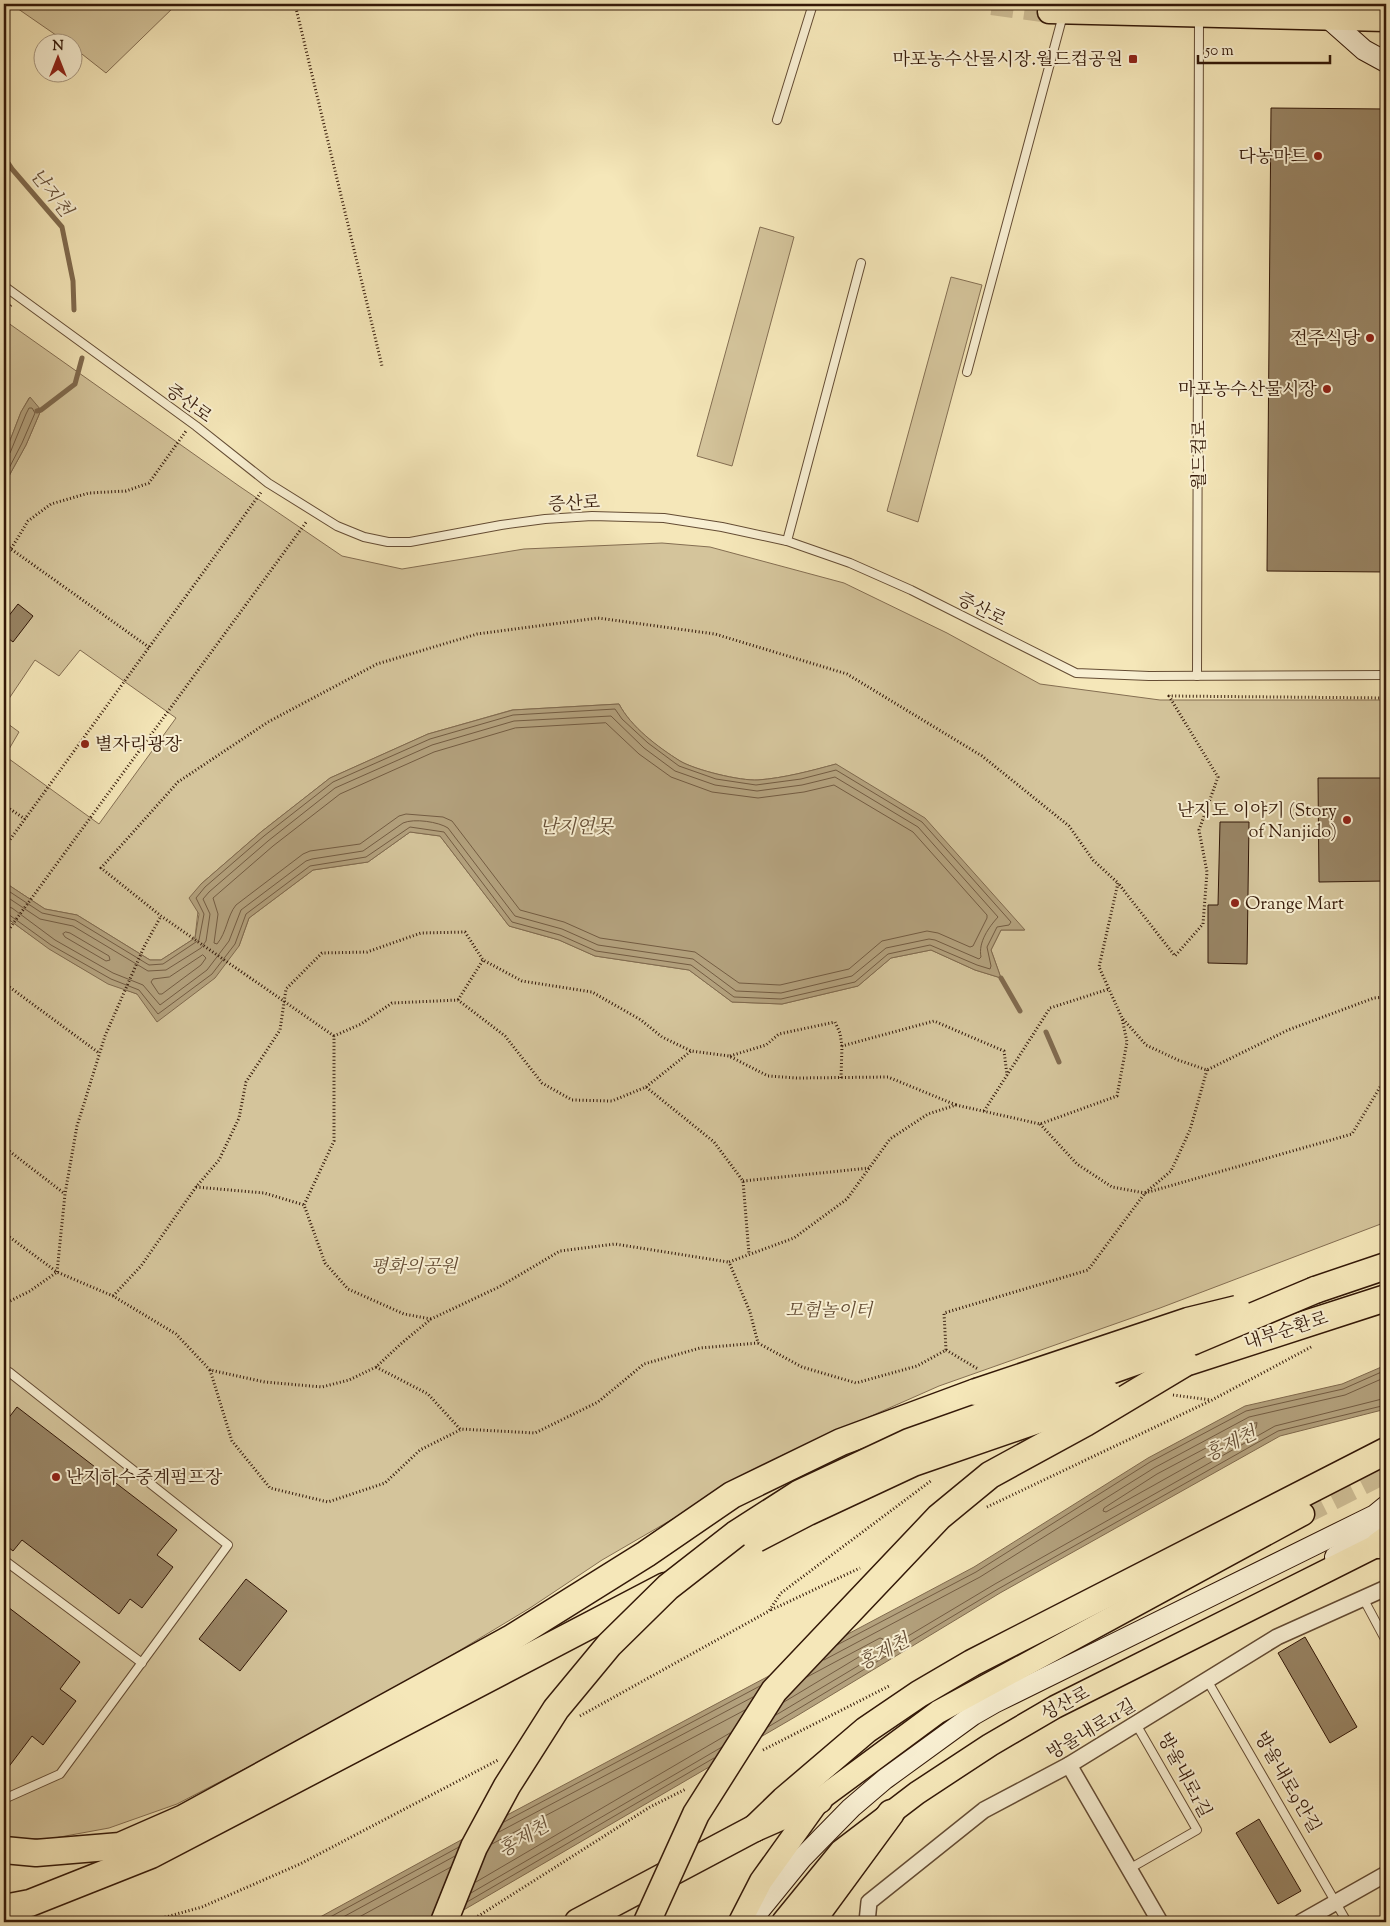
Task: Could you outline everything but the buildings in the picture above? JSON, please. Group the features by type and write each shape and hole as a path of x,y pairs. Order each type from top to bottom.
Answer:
{"highway":[{"name":"내부순환로","path":"1315,1290 1386,1266"},
{"path":"4,1850 36,1853 120,1846 184,1818 510,1639 646,1554 732,1495 841,1442 980,1382 1188,1321 1315,1290"},
{"path":"444,1922 474,1847 507,1786 556,1709 610,1645 668,1588 736,1534 800,1493 909,1442 1194,1341 1315,1290"},
{"name":"내부순환로","path":"1185,1363 1386,1298"},
{"path":"4,1908 30,1903 151,1855 808,1512 913,1463 1075,1407 1185,1363"},
{"path":"647,1922 696,1814 774,1691 939,1517 990,1475 1085,1423 1185,1363"},
{"path":"755,1828 784,1800 866,1730 919,1694 981,1658 1386,1451"},
{"path":"578,1922 755,1828 819,1800"},
{"path":"811,1922 891,1813"}],"main road":[{"path":"1056,12 1108,9 1199,16 1386,20"},
{"path":"1329,19 1364,50 1386,62"},
{"path":"750,1922 802,1858 851,1808 885,1779 973,1715 1003,1698 1375,1514 1386,1506"},
{"path":"740,1922 761,1881 819,1800 938,1712 1303,1514"},
{"name":"성산로","path":"783,1922 841,1851 918,1793 990,1745 1055,1707 1258,1607 1384,1538"}],"street":[{"name":"방울내로11길","path":"867,1922 869,1902 984,1810 1069,1765 1278,1637 1386,1588"},
{"path":"1069,1765 1160,1922"},
{"path":"1301,1922 1386,1874"}],"lane":[{"path":"777,120 813,4"},
{"path":"967,372 1056,12"},
{"name":"월드컵로","path":"1197,676 1199,16"},
{"path":"787,541 861,263"},
{"name":"증산로","path":"4,286 192,423 268,483 312,512 337,526 364,537 388,542 410,542 536,520 592,516 664,518 722,527 787,541 850,563 911,590 1076,673 1197,676"},
{"path":"1197,676 1386,675"},
{"path":"4,1378 9,1372 228,1545 60,1774 4,1798"},
{"path":"4,1560 142,1663"},
{"path":"1362,1598 1386,1641"},
{"name":"방울내로9안길","path":"1208,1680 1347,1922"},
{"name":"방울내로1길","path":"1129,1869 1197,1830 1136,1724"}],"path":[{"path":"295,4 382,366"},
{"path":"4,556 11,549 28,521 51,504 89,493 126,491 149,483 192,423"},
{"path":"4,848 268,483"},
{"path":"4,936 312,512"},
{"path":"4,542 11,549 150,648"},
{"path":"334,1036 161,916 102,868 178,782 268,722 377,664 477,634 598,618 715,634 847,674 982,756 1069,826 1093,860 1118,882 1175,956 1203,924 1207,872 1199,830 1218,777 1169,696 1386,698"},
{"path":"4,805 25,819"},
{"path":"113,1296 141,1266 196,1187 219,1160 239,1118 246,1082 280,1030 286,989 322,953 367,952 421,932 465,932 482,960 522,981 592,992 641,1020 662,1037 691,1051 729,1056 768,1076 797,1078 888,1077 956,1105 1040,1124 1117,1096 1127,1042 1122,1018 1098,967 1118,882"},
{"path":"4,1304 30,1292 57,1272 65,1194 77,1126 99,1053 144,947 161,916"},
{"path":"458,1000 482,960"},
{"path":"4,983 99,1053"},
{"path":"984,1111 1050,1008 1109,989"},
{"path":"1122,1018 1146,1045 1178,1060 1206,1070 1288,1030 1374,998 1386,997"},
{"path":"334,1036 361,1024 392,1002 458,1000 505,1036 542,1083 572,1100 612,1101 646,1087 691,1051"},
{"path":"842,1046 934,1020 1004,1051 1007,1075"},
{"path":"729,1056 766,1045 779,1034 835,1022 842,1046 841,1078"},
{"path":"334,1036 334,1141 304,1205 325,1263 348,1289 404,1314 431,1319"},
{"path":"980,1382 946,1350 944,1313 1088,1270 1145,1193 1171,1171 1190,1130 1206,1070"},
{"path":"1040,1124 1077,1164 1112,1187 1145,1193 1352,1134 1386,1077"},
{"path":"646,1087 714,1142 743,1182 749,1254"},
{"path":"210,1370 265,1382 322,1387 349,1380 376,1367 431,1319 499,1287 560,1251 615,1244 729,1262 794,1238 848,1199 890,1139 928,1114 956,1105"},
{"path":"4,1147 65,1194"},
{"path":"743,1182 870,1168"},
{"path":"196,1187 264,1193 304,1205"},
{"path":"4,1233 57,1272 113,1296 176,1334 210,1370 232,1441 270,1488 328,1502 385,1483 420,1450 460,1430 536,1433 598,1402 644,1364 700,1348 758,1343 802,1367 856,1383 917,1366 946,1350"},
{"path":"729,1262 750,1312 758,1343"},
{"path":"982,1510 1212,1400 1315,1344"},
{"path":"376,1367 428,1394 460,1430"},
{"path":"769,1611 866,1565"}],"green space":[{"path":"11,4 177,4 106,73 82,54 82,32 52,32"},
{"path":"760,227 794,237 732,466 697,456"},
{"path":"951,277 982,285 918,522 887,511"},
{"name":"평화의공원","path":"4,320 239,486 342,556 402,569 524,549 662,543 710,547 844,583 947,633 1040,684 1160,700 1386,700 1386,1222 1160,1308 939,1386 783,1455 602,1560 530,1608 374,1702 177,1804 109,1828 49,1839 4,1838 4,916 84,970 137,994 239,946 249,918 313,870 368,862 410,832 440,836 509,926 559,940 595,956 689,970 732,1002 782,1004 858,986 891,958 931,950 975,970 1001,978 991,950 1001,930 1024,930 836,764 788,776 758,780 740,779 707,771 680,761 654,743 630,721 619,704 512,710 428,734 330,778 261,832 201,884 195,938 161,960 150,960 77,915 45,909 4,882 4,721 19,732 5,756 99,824 176,718 80,650 59,676 35,660 4,706 4,485 26,445 41,410 29,398 21,412 4,456"}],"water":[{"path":"30,397 41,410 26,445 4,485 4,456 21,412"},
{"name":"난지연못","path":"619,704 630,721 646,736 680,761 696,768 729,777 758,780 807,772 836,764 925,818 1025,930 1001,930 991,950 1001,978 975,970 931,950 891,958 858,986 782,1004 732,1002 689,970 595,956 559,940 509,926 440,836 410,832 368,862 313,870 249,918 239,946 215,978 157,1022 137,994 108,984 49,949 4,916 4,882 45,909 77,915 150,960 161,960 195,938 199,914 189,898 201,884 261,832 330,778 428,734 513,710"},
{"name":"홍제천","path":"1386,1365 1386,1409 1280,1436 1000,1593 795,1717 443,1922 311,1922 494,1822 974,1567 1148,1458 1245,1406 1342,1384"}],"waterway":[{"name":"난지천","path":"4,157 62,227 73,281 74,310"},
{"name":"난지천","path":"37,411 41,410 75,384 82,358"},
{"path":"1001,978 1020,1011"},
{"path":"1046,1032 1059,1062"}],"tunnel":[{"path":"992,4 1049,12"},
{"path":"1303,1514 1386,1472"}],"place":[{"name":"마포농수산물시장.월드컵공원","path":"1133,59"},
{"name":"다농마트","path":"1318,156"},
{"name":"전주식당","path":"1370,338"},
{"name":"마포농수산물시장","path":"1327,389"},
{"name":"별자리광장","path":"85,744"},
{"name":"난지도 이야기 (Story of Nanjido)","path":"1347,820"},
{"name":"Orange Mart","path":"1235,903"},
{"name":"난지하수중계펌프장","path":"56,1477"}],"park label":[{"name":"모험놀이터","path":"829,1310"}]}
